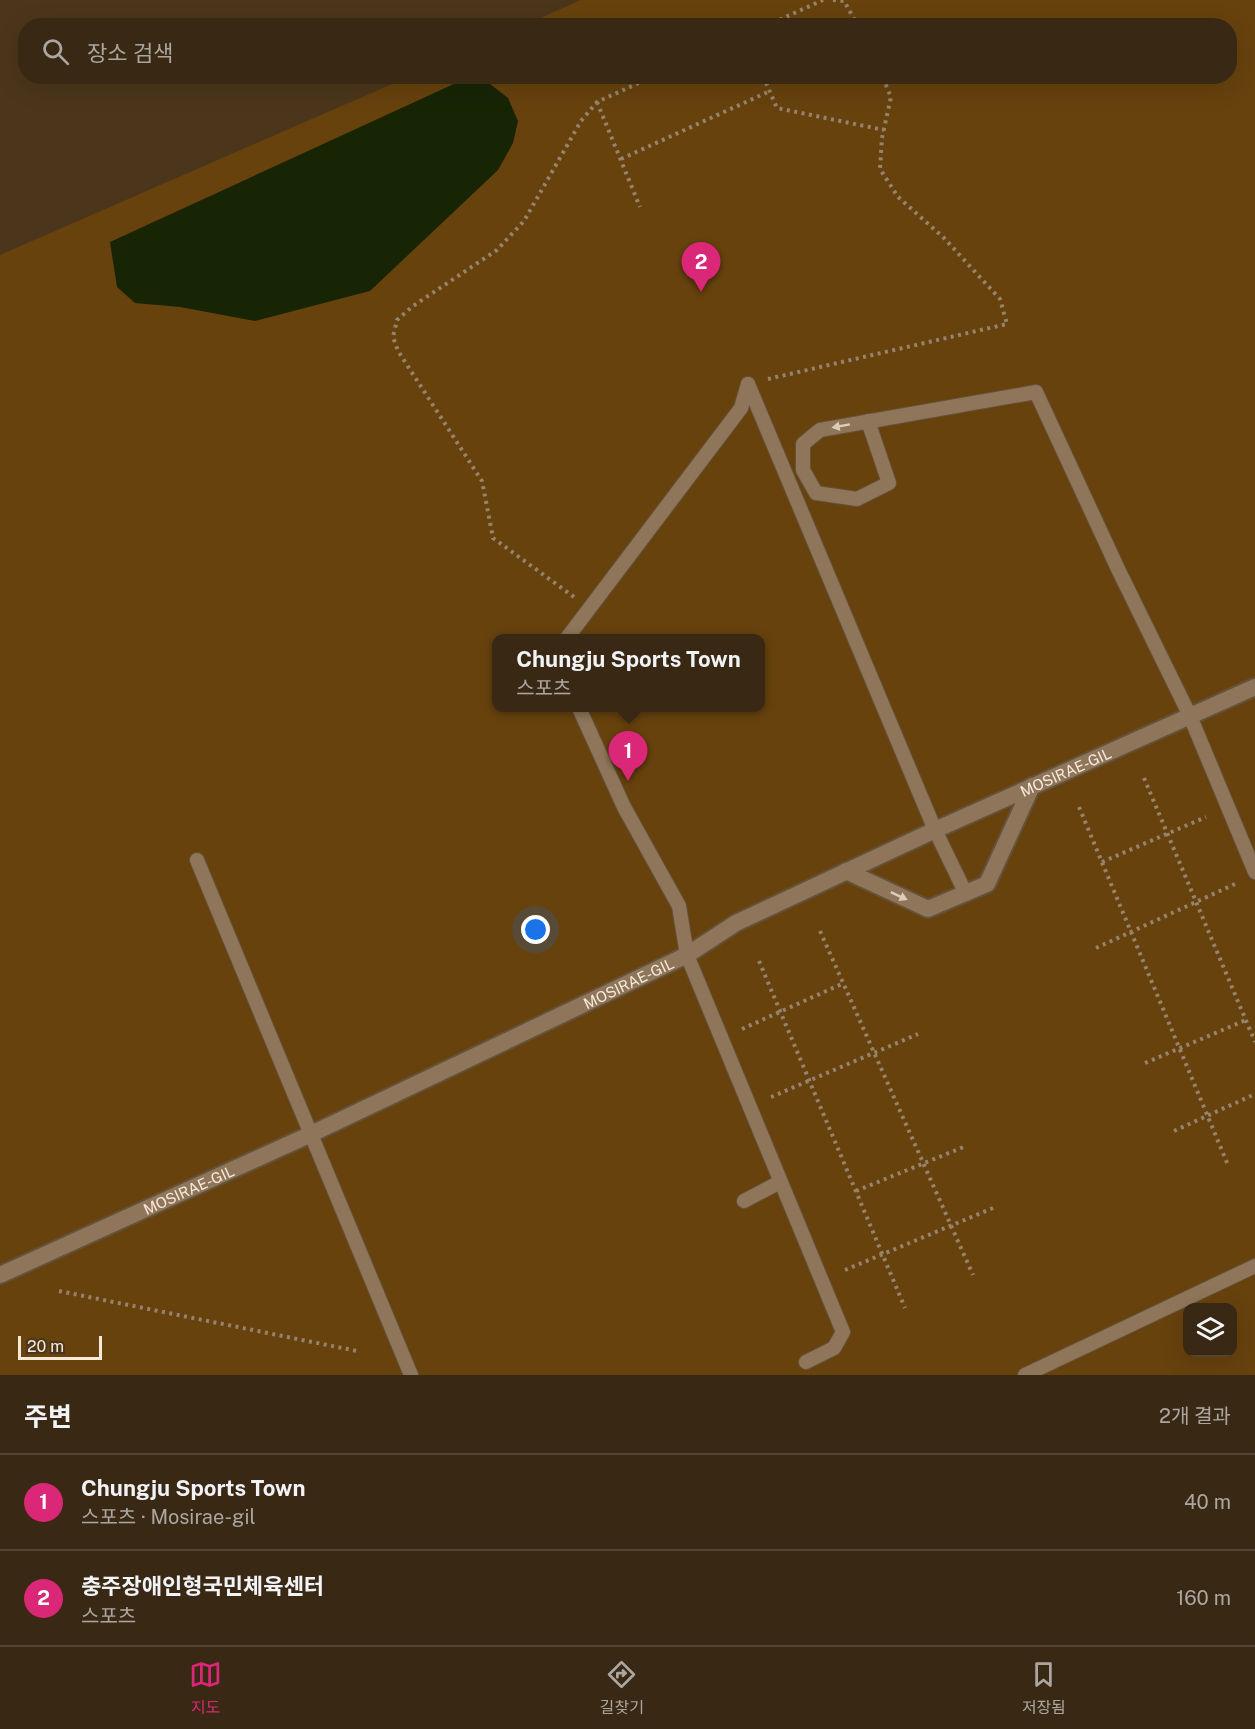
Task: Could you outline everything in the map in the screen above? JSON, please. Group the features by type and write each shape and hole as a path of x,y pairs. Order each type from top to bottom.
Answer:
{"street":[{"name":"MOSIRAE-GIL","path":"0,1275 309,1135 687,956 736,923 935,830 1255,687"},
{"path":"846,872 928,909 966,894 987,884 1032,786"}],"lane":[{"path":"571,634 741,408 748,384"},
{"path":"748,384 935,830 966,894"},
{"path":"868,421 889,483 857,499 816,493 803,470 802,444 820,430 868,421 1036,392 1118,569 1190,716 1255,872"},
{"path":"581,712 624,807 679,906 687,956 843,1332 834,1348 806,1362"},
{"path":"197,860 309,1135 411,1375"},
{"path":"744,1201 780,1182"},
{"path":"1025,1375 1255,1266"}],"path":[{"path":"784,18 823,0"},
{"path":"834,0 844,1 854,18"},
{"path":"589,608 493,538 482,481 398,351 393,337 397,320 413,306 497,250 524,221 581,121 597,102 636,84"},
{"path":"767,84 777,108 884,130"},
{"path":"748,384 1008,324 1000,299 944,238 898,197 880,169 884,130 891,97 885,84"},
{"path":"621,159 770,91"},
{"path":"597,102 640,207"},
{"path":"1143,778 1255,1042"},
{"path":"1079,807 1228,1165"},
{"path":"1102,862 1206,817"},
{"path":"1096,948 1235,884"},
{"path":"820,931 973,1275"},
{"path":"759,961 905,1308"},
{"path":"742,1029 844,983"},
{"path":"1145,1063 1246,1020"},
{"path":"771,1098 918,1034"},
{"path":"1174,1131 1255,1094"},
{"path":"856,1191 966,1146"},
{"path":"845,1270 993,1208"},
{"path":"58,1291 357,1351"}],"shaded area":[{"path":"581,0 1255,0 1255,1375 0,1375 0,255 392,84 1237,84 1237,18 541,18"},
{"path":"454,84 490,84 508,98 518,121 513,143 498,170 370,291 255,321 180,307 135,303 117,287 110,242"}],"place":[{"name":"충주장애인형국민체육센터","path":"701,292"},
{"name":"Chungju Sports Town","path":"628,781"}]}
